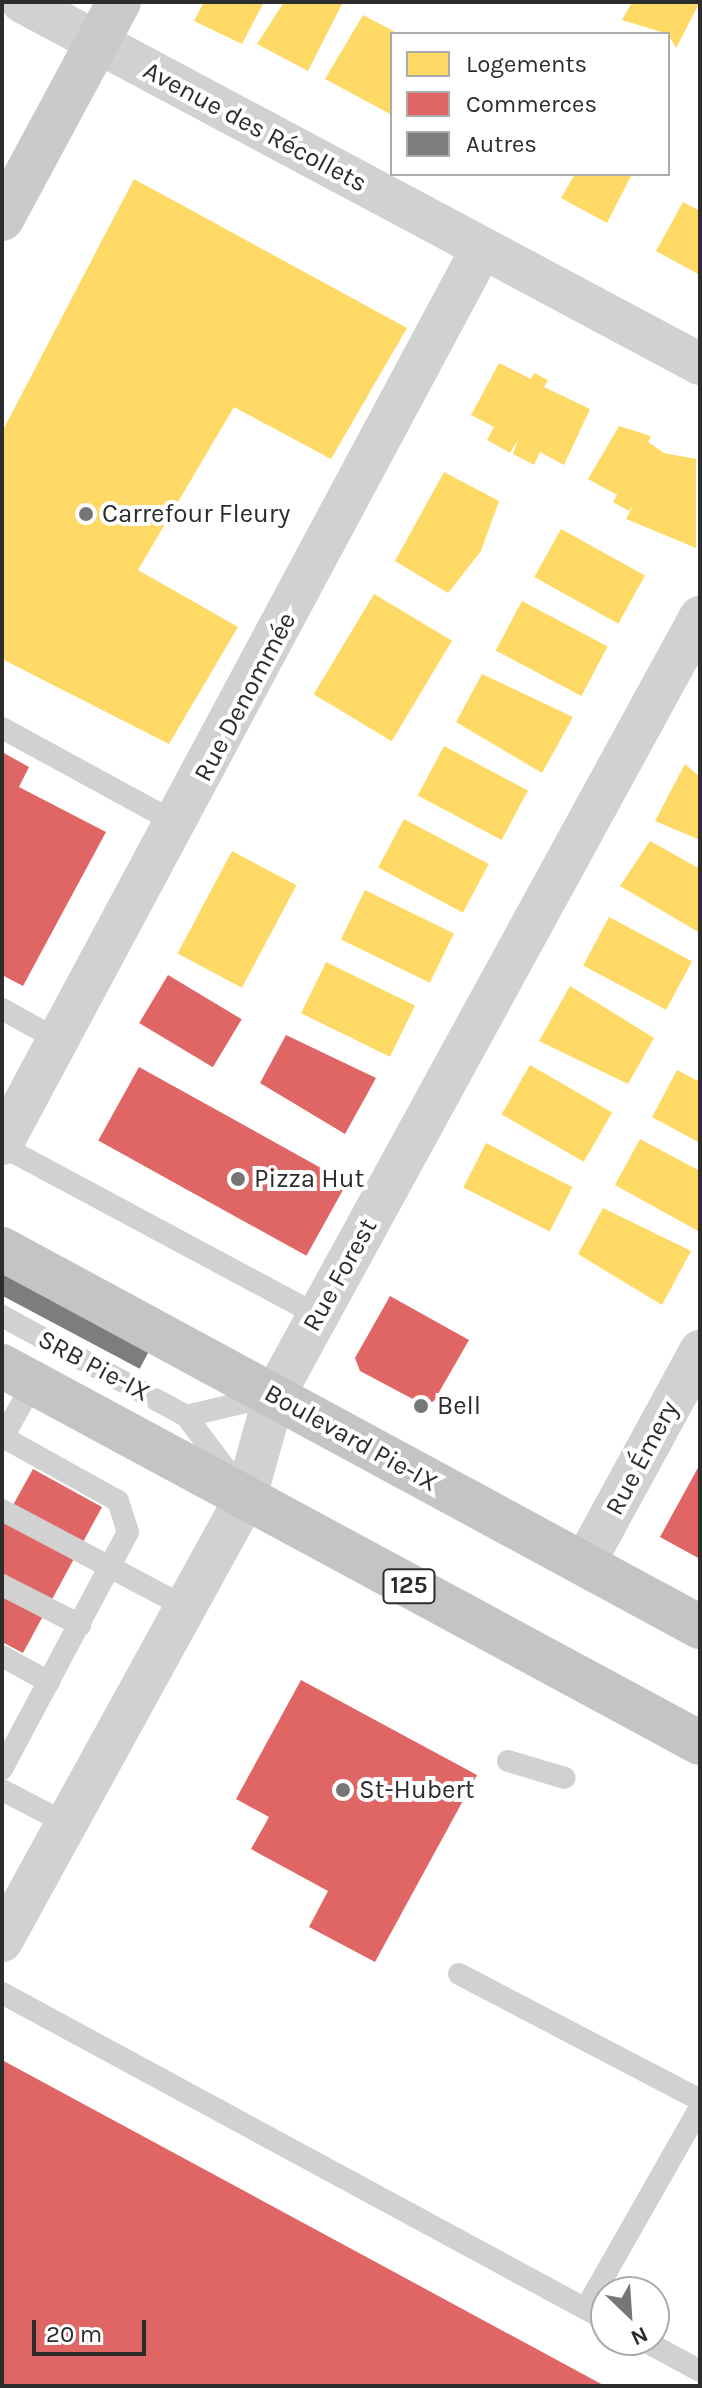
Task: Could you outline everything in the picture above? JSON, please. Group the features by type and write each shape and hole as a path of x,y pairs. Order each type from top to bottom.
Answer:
{"main road":[{"name":"Boulevard Pie-IX","path":"2,1249 700,1627"},
{"name":"125","path":"18,1375 700,1743"}],"street":[{"name":"Avenue des Récollets","path":"22,2 700,364"},
{"path":"2,219 119,2"},
{"name":"Rue Denommée","path":"2,1145 178,824 482,248"},
{"name":"Rue Forest","path":"2,1941 246,1497 274,1396 700,617"},
{"name":"Rue Émery","path":"584,1564 700,1351"}],"lane":[{"path":"2,728 178,824"},
{"path":"2,1009 60,1041"},
{"path":"2,1145 317,1315"},
{"name":"SRB Pie-IX","path":"2,1316 186,1416 246,1497"},
{"path":"2,1769 128,1532 118,1501 3,1438 18,1375"},
{"path":"186,1416 274,1396"},
{"path":"2,1510 187,1608"},
{"path":"2,1585 80,1625"},
{"path":"647,1598 700,1650"},
{"path":"2,1656 49,1682"},
{"path":"508,1761 565,1778"},
{"path":"2,1790 67,1824"},
{"path":"459,1974 700,2100"},
{"path":"2,1993 590,2310"},
{"path":"586,2308 700,2107"},
{"path":"670,2355 700,2371"}],"building: Logements":[{"path":"204,2 264,2 242,44 194,21"},
{"path":"284,2 343,2 308,71 257,44"},
{"path":"632,2 700,2 676,48 670,32 622,20"},
{"path":"363,15 395,32 390,32 390,114 325,79"},
{"path":"574,176 631,176 607,223 561,198"},
{"name":"Carrefour Fleury","path":"134,179 407,328 331,459 234,407 138,570 238,627 169,744 2,659 2,432"},
{"path":"683,202 700,211 700,275 656,251"},
{"path":"499,363 531,379 534,373 548,380 544,387 590,409 564,465 540,452 534,465 513,454 518,440 510,453 487,440 494,427 471,415"},
{"path":"619,426 651,436 648,442 664,453 696,459 696,548 626,519 634,504 629,511 613,502 617,495 588,479"},
{"path":"444,472 499,501 481,551 448,593 395,561"},
{"path":"561,529 645,576 618,624 534,577"},
{"path":"374,594 452,641 392,741 314,694"},
{"path":"522,601 608,647 581,696 496,650"},
{"path":"482,674 573,717 542,773 456,722"},
{"path":"444,746 528,791 502,840 418,795"},
{"path":"685,764 700,777 700,840 655,821"},
{"path":"404,819 489,864 463,913 378,868"},
{"path":"650,841 700,869 700,933 620,886"},
{"path":"232,851 296,885 242,988 178,953"},
{"path":"365,890 454,933 430,983 341,939"},
{"path":"609,917 692,961 666,1010 583,966"},
{"path":"326,962 415,1005 390,1057 301,1013"},
{"path":"570,986 654,1038 628,1084 539,1041"},
{"path":"530,1065 612,1112 584,1162 501,1114"},
{"path":"677,1070 700,1082 700,1143 652,1117"},
{"path":"640,1139 700,1171 698,1231 615,1185"},
{"path":"486,1143 572,1187 550,1232 463,1188"},
{"path":"603,1208 691,1251 662,1305 578,1254"}],"building: Commerces":[{"path":"2,752 29,767 19,787 106,832 23,986 2,975"},
{"path":"168,975 242,1019 213,1067 139,1023"},
{"path":"286,1035 376,1078 345,1134 260,1083"},
{"path":"139,1067 347,1182 306,1256 98,1140"},
{"path":"390,1296 469,1340 434,1401 424,1405 360,1371 355,1358"},
{"path":"700,1464 700,1559 660,1537"},
{"path":"33,1469 102,1507 23,1653 2,1642 2,1525"},
{"path":"301,1680 477,1775 375,1962 309,1927 328,1891 251,1849 269,1817 236,1799"},
{"path":"2,2060 605,2386 2,2386"}],"building: Autres":[{"path":"2,1274 149,1352 140,1369 2,1296"}],"place":[{"name":"Carrefour Fleury","path":"86,514"},
{"name":"Pizza Hut","path":"238,1179"},
{"name":"Bell","path":"421,1406"},
{"name":"St-Hubert","path":"343,1790"}]}
